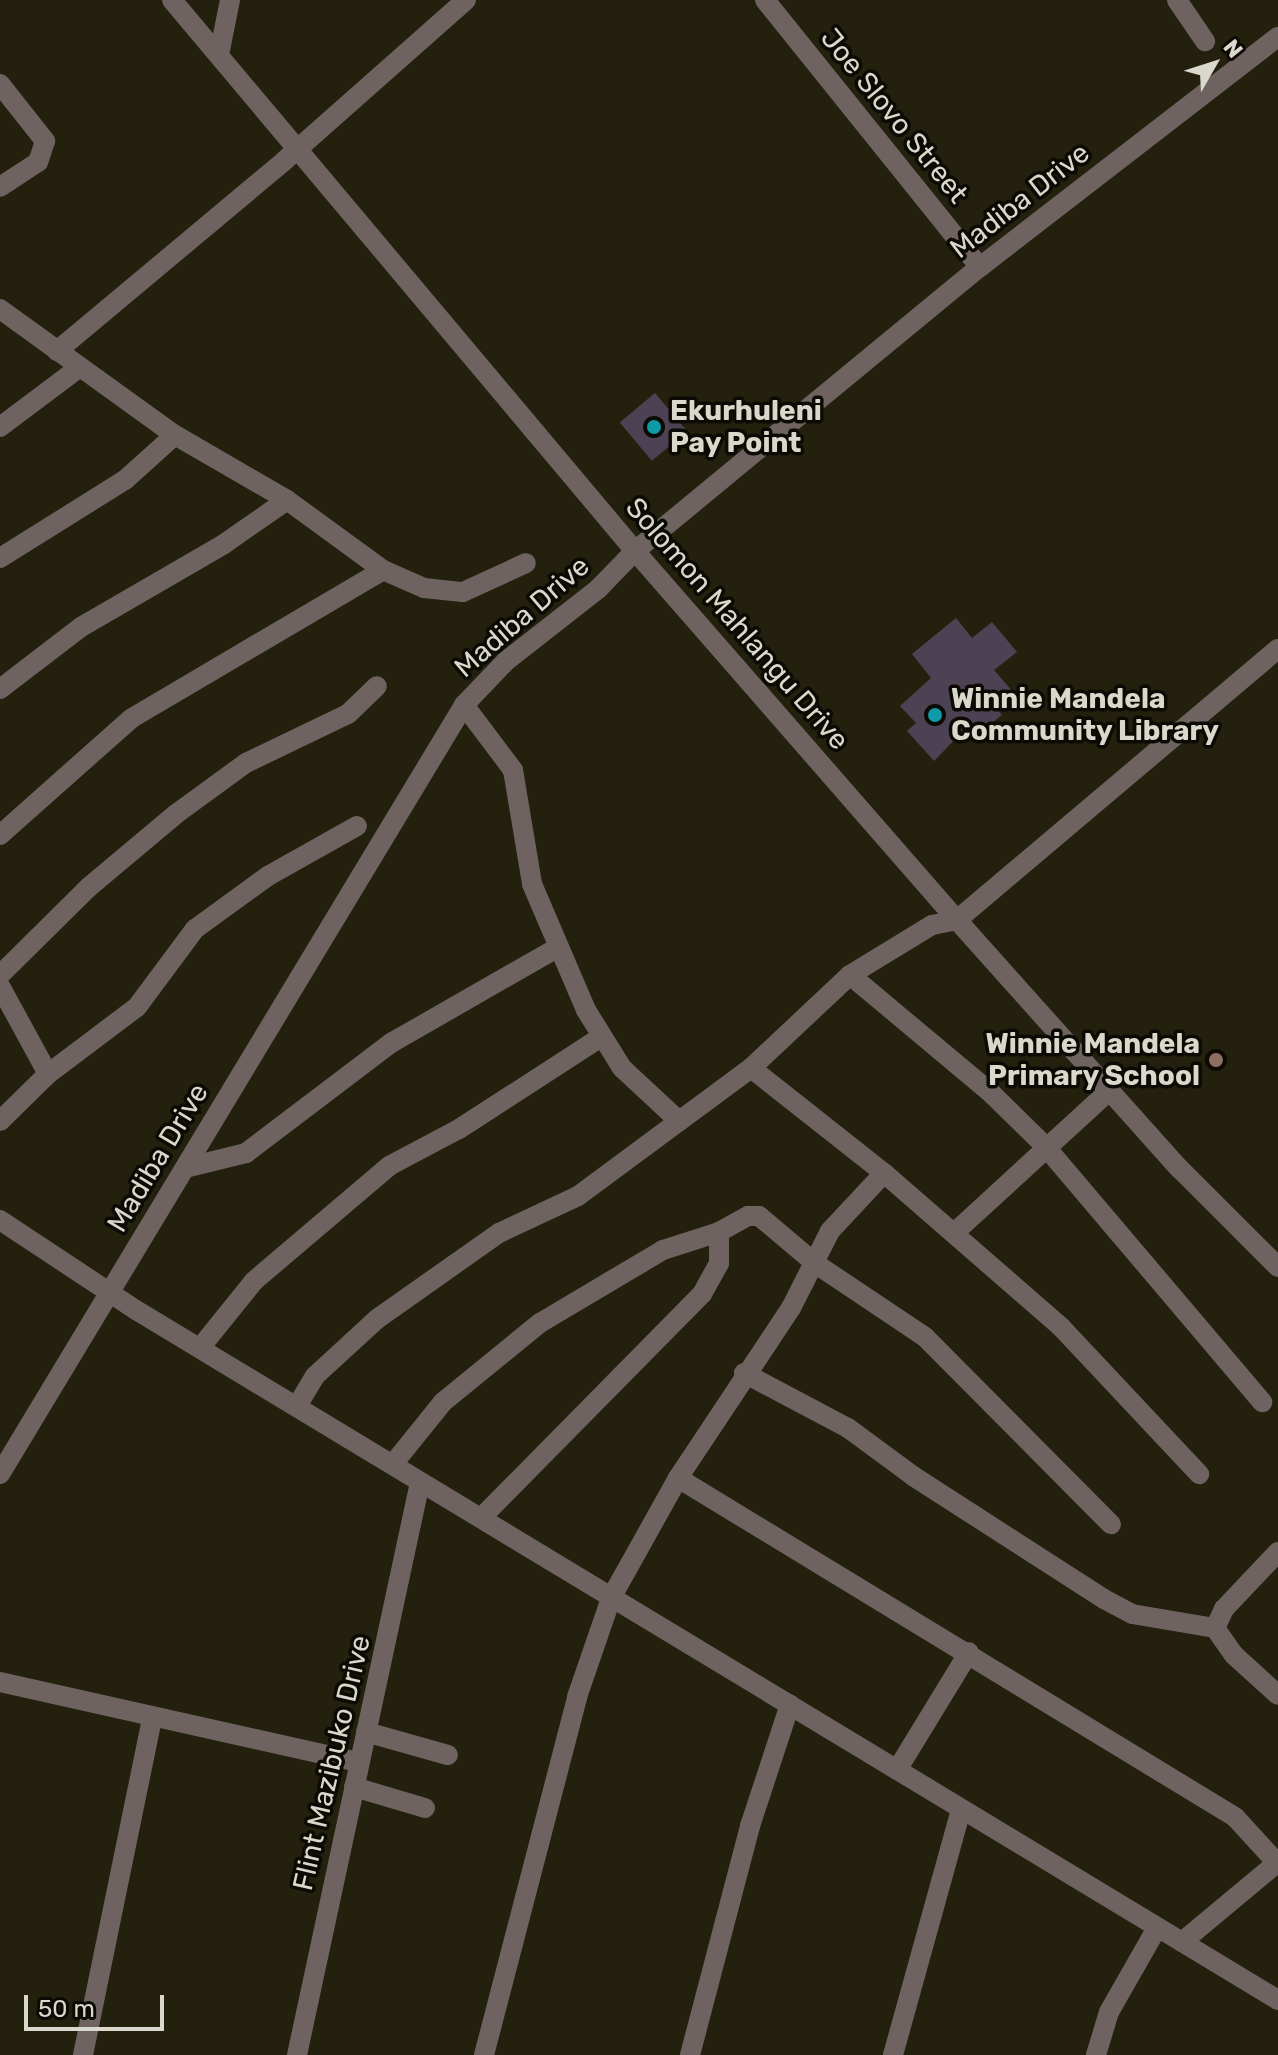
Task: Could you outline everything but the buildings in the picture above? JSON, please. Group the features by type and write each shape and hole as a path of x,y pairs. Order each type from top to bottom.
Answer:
{"street":[{"name":"Solomon Mahlangu Drive","path":"172,0 635,551 957,920 1109,1091 1278,1267"},
{"path":"219,55 230,0"},
{"path":"57,351 466,0"},
{"name":"Joe Slovo Street","path":"765,0 980,267"},
{"path":"1177,0 1205,41"},
{"name":"Madiba Drive","path":"0,1474 464,705 506,661 598,589 635,551 980,267 1278,37"},
{"path":"0,84 45,141 38,162 0,187"},
{"path":"0,309 175,435 287,500 383,570 424,588 463,592 526,563"},
{"path":"0,427 80,367"},
{"path":"0,558 125,480 175,435"},
{"path":"0,689 61,641 224,544 287,500"},
{"path":"0,835 132,718 383,570"},
{"path":"297,1406 315,1376 343,1349 448,1265 499,1233 578,1196 751,1068 850,975 913,934 957,920 1278,649"},
{"path":"0,975 89,887 176,814 246,763 348,714 377,686"},
{"path":"464,705 513,770 523,848 557,948 601,1037 632,1079 679,1121"},
{"path":"0,1121 48,1074 137,1007 207,920 268,876 357,826"},
{"path":"185,1168 246,1153 391,1043 557,948"},
{"path":"850,975 990,1092 1045,1146 1262,1402"},
{"path":"0,986 48,1074"},
{"path":"200,1348 254,1281 389,1166 459,1129 601,1037"},
{"path":"751,1068 884,1173 1061,1327 1199,1474"},
{"path":"954,1233 1045,1146 1109,1091"},
{"path":"484,2055 577,1697 611,1598 678,1478 816,1264 830,1231 884,1173"},
{"path":"393,1464 443,1402 540,1323 663,1250 719,1232 748,1216 759,1216 816,1264 925,1337 1111,1524"},
{"path":"0,1220 109,1293 1278,2000"},
{"path":"481,1518 702,1294 719,1263 719,1232"},
{"path":"744,1373 848,1428 913,1476 1104,1599 1132,1614 1215,1628 1234,1655 1278,1695"},
{"path":"678,1478 969,1652 1235,1817 1277,1862 1182,1942"},
{"name":"Flint Mazibuko Drive","path":"301,2054 359,1762 420,1482"},
{"path":"1215,1628 1224,1609 1278,1552"},
{"path":"897,1770 969,1652"},
{"path":"0,1682 152,1719 359,1762"},
{"path":"690,2055 750,1826 790,1704"},
{"path":"83,2055 152,1719"},
{"path":"366,1732 448,1755"},
{"path":"354,1787 425,1808"},
{"path":"893,2055 961,1809"},
{"path":"1096,2055 1109,2012 1157,1928"}],"place":[{"name":"Ekurhuleni Pay Point","path":"654,427"},
{"name":"Winnie Mandela Community Library","path":"935,715"},
{"name":"Winnie Mandela Primary School","path":"1216,1060"}]}
